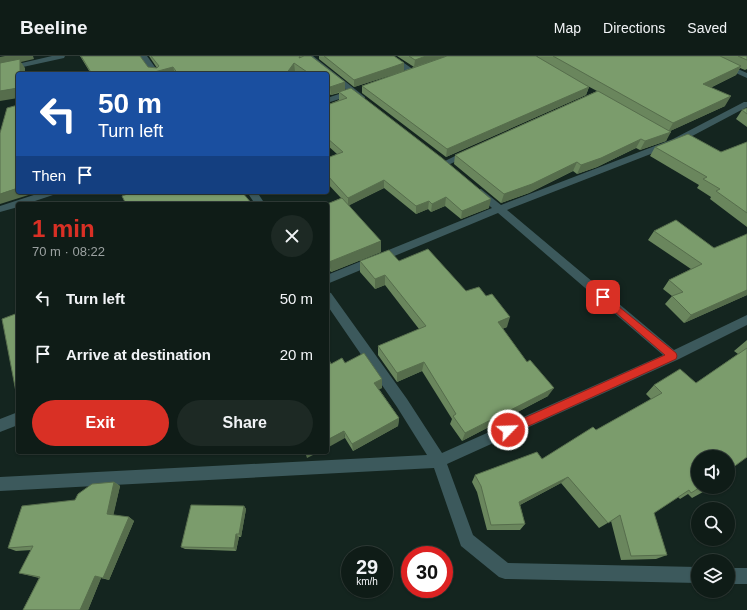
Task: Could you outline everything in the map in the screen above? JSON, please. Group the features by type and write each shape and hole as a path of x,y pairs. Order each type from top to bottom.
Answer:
{"street":[{"path":"0,70 62,56"},
{"path":"143,56 155,72"},
{"path":"308,56 357,91 371,106"},
{"path":"389,56 412,72"},
{"path":"702,56 747,76"},
{"path":"329,100 357,91"},
{"path":"329,279 673,139 747,104"},
{"path":"445,163 481,147"},
{"path":"469,183 672,356"},
{"path":"22,202 47,194"},
{"path":"0,209 16,204"},
{"path":"329,299 402,403 439,461 467,540 505,572 691,575"},
{"path":"0,484 439,461 672,356 747,320"},
{"path":"0,426 16,419"},
{"path":"735,576 747,576"}],"building":[{"path":"81,56 140,56 148,67 157,68 159,66 151,56 300,56 299,58 311,56 345,82 330,87 329,72 307,72 294,63 287,72 177,72 173,67 154,72 91,72"},
{"path":"324,56 394,56 404,63 354,80"},
{"path":"409,56 426,56 415,60"},
{"path":"447,56 536,56 589,87 447,149 362,86"},
{"path":"553,56 720,56 741,66 703,84 731,96 673,123"},
{"path":"738,56 747,56 747,60"},
{"path":"20,59 20,72 16,72 16,88 0,91 0,63"},
{"path":"351,88 442,158 491,199 462,211 446,197 432,204 429,201 416,206 384,180 348,198 329,177 329,157 343,152 329,140 329,104 347,98 339,92"},
{"path":"598,91 671,132 645,141 641,139 601,158 581,165 577,162 532,184 504,194 455,155"},
{"path":"16,106 16,189 0,194 0,133 7,108"},
{"path":"747,108 747,114 742,110"},
{"path":"688,134 721,152 747,142 747,213 716,191 720,189 703,179 707,177 655,147"},
{"path":"128,194 244,194 250,202 125,202 122,196"},
{"path":"342,198 381,241 329,262 329,203"},
{"path":"676,220 714,248 747,234 747,290 691,315 672,296 683,292 669,280 702,264 654,231"},
{"path":"428,249 466,291 479,287 486,296 492,294 510,317 498,322 527,362 530,360 554,388 465,433 453,416 456,414 424,362 397,373 378,346 426,326 385,275 375,279 360,261 389,250 399,261"},
{"path":"16,314 16,392 2,319"},
{"path":"747,348 747,457 735,466 735,450 691,450 691,493 689,490 654,513 667,555 631,556 620,515 608,523 568,477 519,502 525,524 491,525 481,486 475,475 537,452 542,459 593,427 596,430 662,393 654,385 680,369 696,383"},
{"path":"364,353 382,379 374,383 399,418 352,444 344,431 329,439 329,360 331,364 342,358 345,363"},
{"path":"114,482 107,514 129,517 103,578 95,576 80,610 23,610 40,577 19,573 33,546 8,548 22,506 75,500 78,494 92,484"},
{"path":"191,505 244,506 239,534 236,534 234,548 181,547"}],"route":[{"path":"508,430 672,356 603,297"}]}
